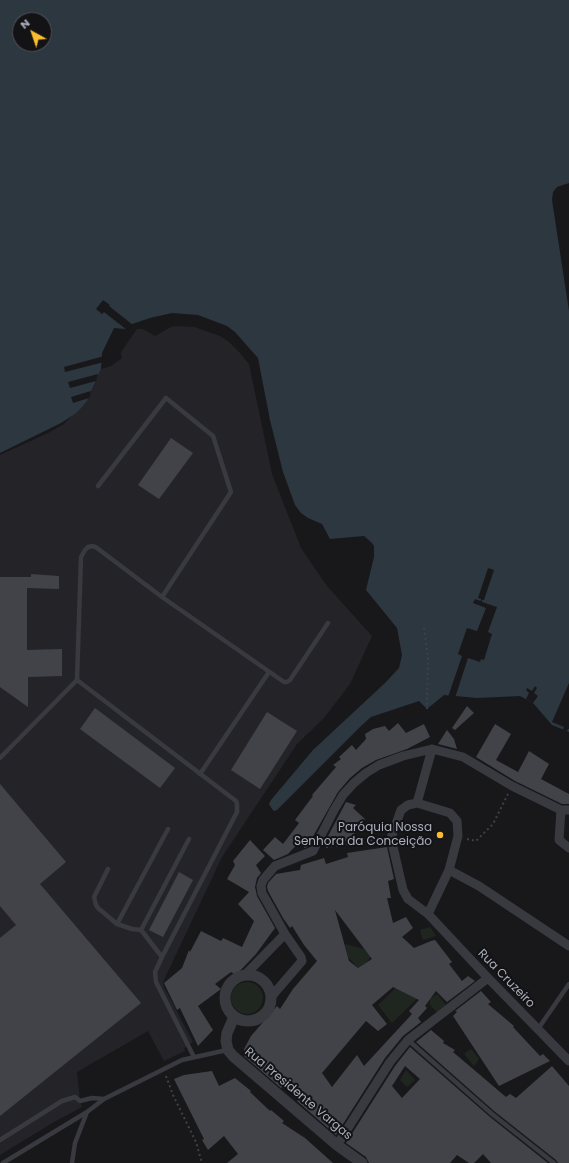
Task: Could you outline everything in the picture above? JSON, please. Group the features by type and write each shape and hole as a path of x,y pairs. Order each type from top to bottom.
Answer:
{"street":[{"path":"417,803 432,749"},
{"path":"271,997 302,961 302,957 285,934 262,893 261,886 266,875 277,865 313,851 343,795 366,773 379,765 403,756 432,749 463,757 512,786 565,810 559,840 569,848"},
{"path":"391,838 402,810 408,805 417,803 453,815 457,821 458,836 449,870 428,914"},
{"name":"Rua Cruzeiro","path":"391,838 403,890 408,899 428,914 488,978 569,1060"},
{"path":"449,870 478,886 569,946"},
{"path":"245,975 285,934"},
{"path":"253,975 266,983 270,989 271,997 267,1011 256,1020 248,1021 241,1020 229,1011 225,996 227,988 231,982 238,977 253,975"},
{"path":"337,1145 390,1062 408,1040 488,978"},
{"name":"Rua Presidente Vargas","path":"234,1016 227,1033 226,1041 228,1050 233,1056 337,1145 362,1163"}],"lane":[{"path":"98,486 166,398 213,436 231,492 162,597"},
{"path":"0,758 77,680 81,557 88,547 93,546 97,548 162,597 284,682 290,680 328,623"},
{"path":"200,774 269,672"},
{"path":"77,680 236,801 238,808 237,812 155,972 156,982 194,1058"},
{"path":"117,924 168,829"},
{"path":"141,930 189,839"},
{"path":"108,869 94,897 98,908 117,924 132,930 141,930"},
{"path":"141,930 162,957"},
{"path":"538,1029 569,984"},
{"path":"408,1040 492,1114 554,1163"},
{"path":"3,1163 87,1112 104,1099 182,1060 228,1050"},
{"path":"0,1140 62,1101 75,1097 80,1101 92,1098 104,1099"},
{"path":"72,1163 75,1143 87,1112"}],"path":[{"path":"424,628 428,657 427,709"},
{"path":"458,836 476,841 494,824 512,786"},
{"path":"313,851 328,847 391,838"},
{"path":"164,1069 173,1095 196,1142 202,1163"}],"shaded area":[{"path":"0,0 569,0 569,183 557,187 553,192 552,200 569,311 569,732 552,725 533,703 520,696 477,698 444,695 427,709 419,701 371,717 277,810 274,811 269,804 271,800 313,750 399,668 402,655 397,628 366,590 374,557 374,546 364,536 330,539 322,524 308,518 301,513 295,505 283,472 270,420 258,358 235,332 227,326 198,315 172,313 132,324 125,329 114,328 102,353 101,369 87,401 75,414 61,423 0,453"},
{"path":"171,327 194,327 220,336 229,342 249,364 272,474 301,548 327,586 372,636 350,684 324,718 297,744 222,857 163,982 164,987 193,1042 184,1048 185,1051 164,1061 148,1031 77,1072 82,1107 0,1155 0,455 64,424 89,398 101,369 111,366 122,358 121,352 137,329 143,329 155,336"},
{"path":"430,927 436,936 423,940 420,930"},
{"path":"345,944 364,949 371,956 367,962 358,968 348,957"},
{"path":"405,979 423,993 392,1023 378,1005"},
{"path":"244,982 250,982 260,989 263,998 262,1004 256,1011 250,1014 244,1014 234,1007 231,1001 231,995 238,985"},
{"path":"437,994 447,1006 438,1013 430,1005 430,999"},
{"path":"471,1049 479,1059 474,1066 464,1054"},
{"path":"406,1070 415,1080 407,1087 400,1080"}],"pier":[{"path":"103,300 133,325 127,330 104,312 102,314 96,309"},
{"path":"104,356 104,362 65,372 64,367"},
{"path":"98,374 96,381 70,388 68,382"},
{"path":"91,391 89,398 73,403 71,397"},
{"path":"488,568 494,570 482,602 497,607 488,632 492,634 484,660 481,659 480,662 468,658 455,698 448,697 462,656 458,654 467,628 477,631 486,608 473,603 475,599 481,601 481,599 478,598"},
{"path":"569,683 569,729 567,731 563,730 564,727 552,722"},
{"path":"535,686 537,688 534,693 538,696 533,703 526,699 529,693 526,690 527,688 532,691"}],"building":[{"path":"171,438 193,453 159,499 138,485"},
{"path":"31,574 59,576 59,589 27,588 27,650 62,649 62,676 28,677 28,707 0,687 0,577 31,577"},
{"path":"467,706 474,713 455,730 452,728"},
{"path":"95,708 175,768 160,788 80,729"},
{"path":"267,712 297,731 260,789 231,770"},
{"path":"398,723 406,733 424,724 430,737 407,749 376,760 362,768 350,778 338,792 307,847 304,848 305,836 288,854 274,860 263,850 275,837 283,844 299,823 295,820 313,796 312,795 336,767 333,765 341,759 339,757 352,745 356,750 366,739 365,734 373,729 385,726 389,731"},
{"path":"495,724 511,734 496,760 518,772 529,751 549,764 541,779 569,794 569,804 562,804 515,781 476,757"},
{"path":"447,730 454,739 457,749 438,744"},
{"path":"0,784 66,862 40,884 141,1003 0,1116 0,938 16,925 0,906"},
{"path":"346,802 356,805 353,808 365,819 359,828 358,827 350,842 327,838"},
{"path":"250,840 265,856 256,865 261,873 257,878 255,887 257,896 275,928 256,954 236,975 231,972 215,984 221,989 198,1006 213,1030 198,1046 180,1008 177,1010 164,983 182,968 189,950 190,952 201,931 221,941 223,938 242,947 254,921 238,904 249,892 227,879 235,865 233,861"},
{"path":"387,847 394,879 388,881 391,898 387,898 393,923 406,917 413,928 402,937 414,948 435,940 452,962 449,964 462,981 468,976 475,981 447,1002 436,991 425,1006 427,1008 418,1018 421,1022 403,1036 385,1058 336,1135 297,1101 300,1097 284,1085 281,1088 244,1056 244,1049 251,1036 277,1006 280,1009 293,989 317,961 304,945 292,926 290,928 283,918 268,891 268,883 276,874 300,870 301,865 324,858 326,864 348,857 347,853","holes":["335,910 372,959 358,968 349,961","393,987 419,1000 409,1011 412,1014 364,1066 357,1055 332,1087 322,1073 366,1021 378,1031 387,1024 372,1005"]},
{"path":"179,872 193,880 163,937 149,930"},
{"path":"481,991 491,1002 488,1004 514,1026 513,1027 540,1056 543,1054 550,1061 499,1086 453,1016 457,1012 455,1011"},
{"path":"431,1030 444,1041 443,1043 455,1050 453,1052 506,1097 510,1094 516,1098 552,1066 569,1086 569,1163 558,1163 494,1111 416,1042"},
{"path":"410,1047 490,1117 548,1163 491,1163 483,1154 474,1163 469,1163 457,1155 450,1163 369,1163 366,1157 346,1143 395,1066","holes":["405,1066 420,1079 402,1098 392,1086"]},
{"path":"212,1071 219,1086 235,1078 251,1091 250,1092 270,1111 271,1110 284,1121 282,1123 305,1138 333,1163 227,1163 238,1154 224,1136 208,1150 174,1079 184,1075"}],"place":[{"name":"Paróquia Nossa Senhora da Conceição","path":"440,835"}]}
